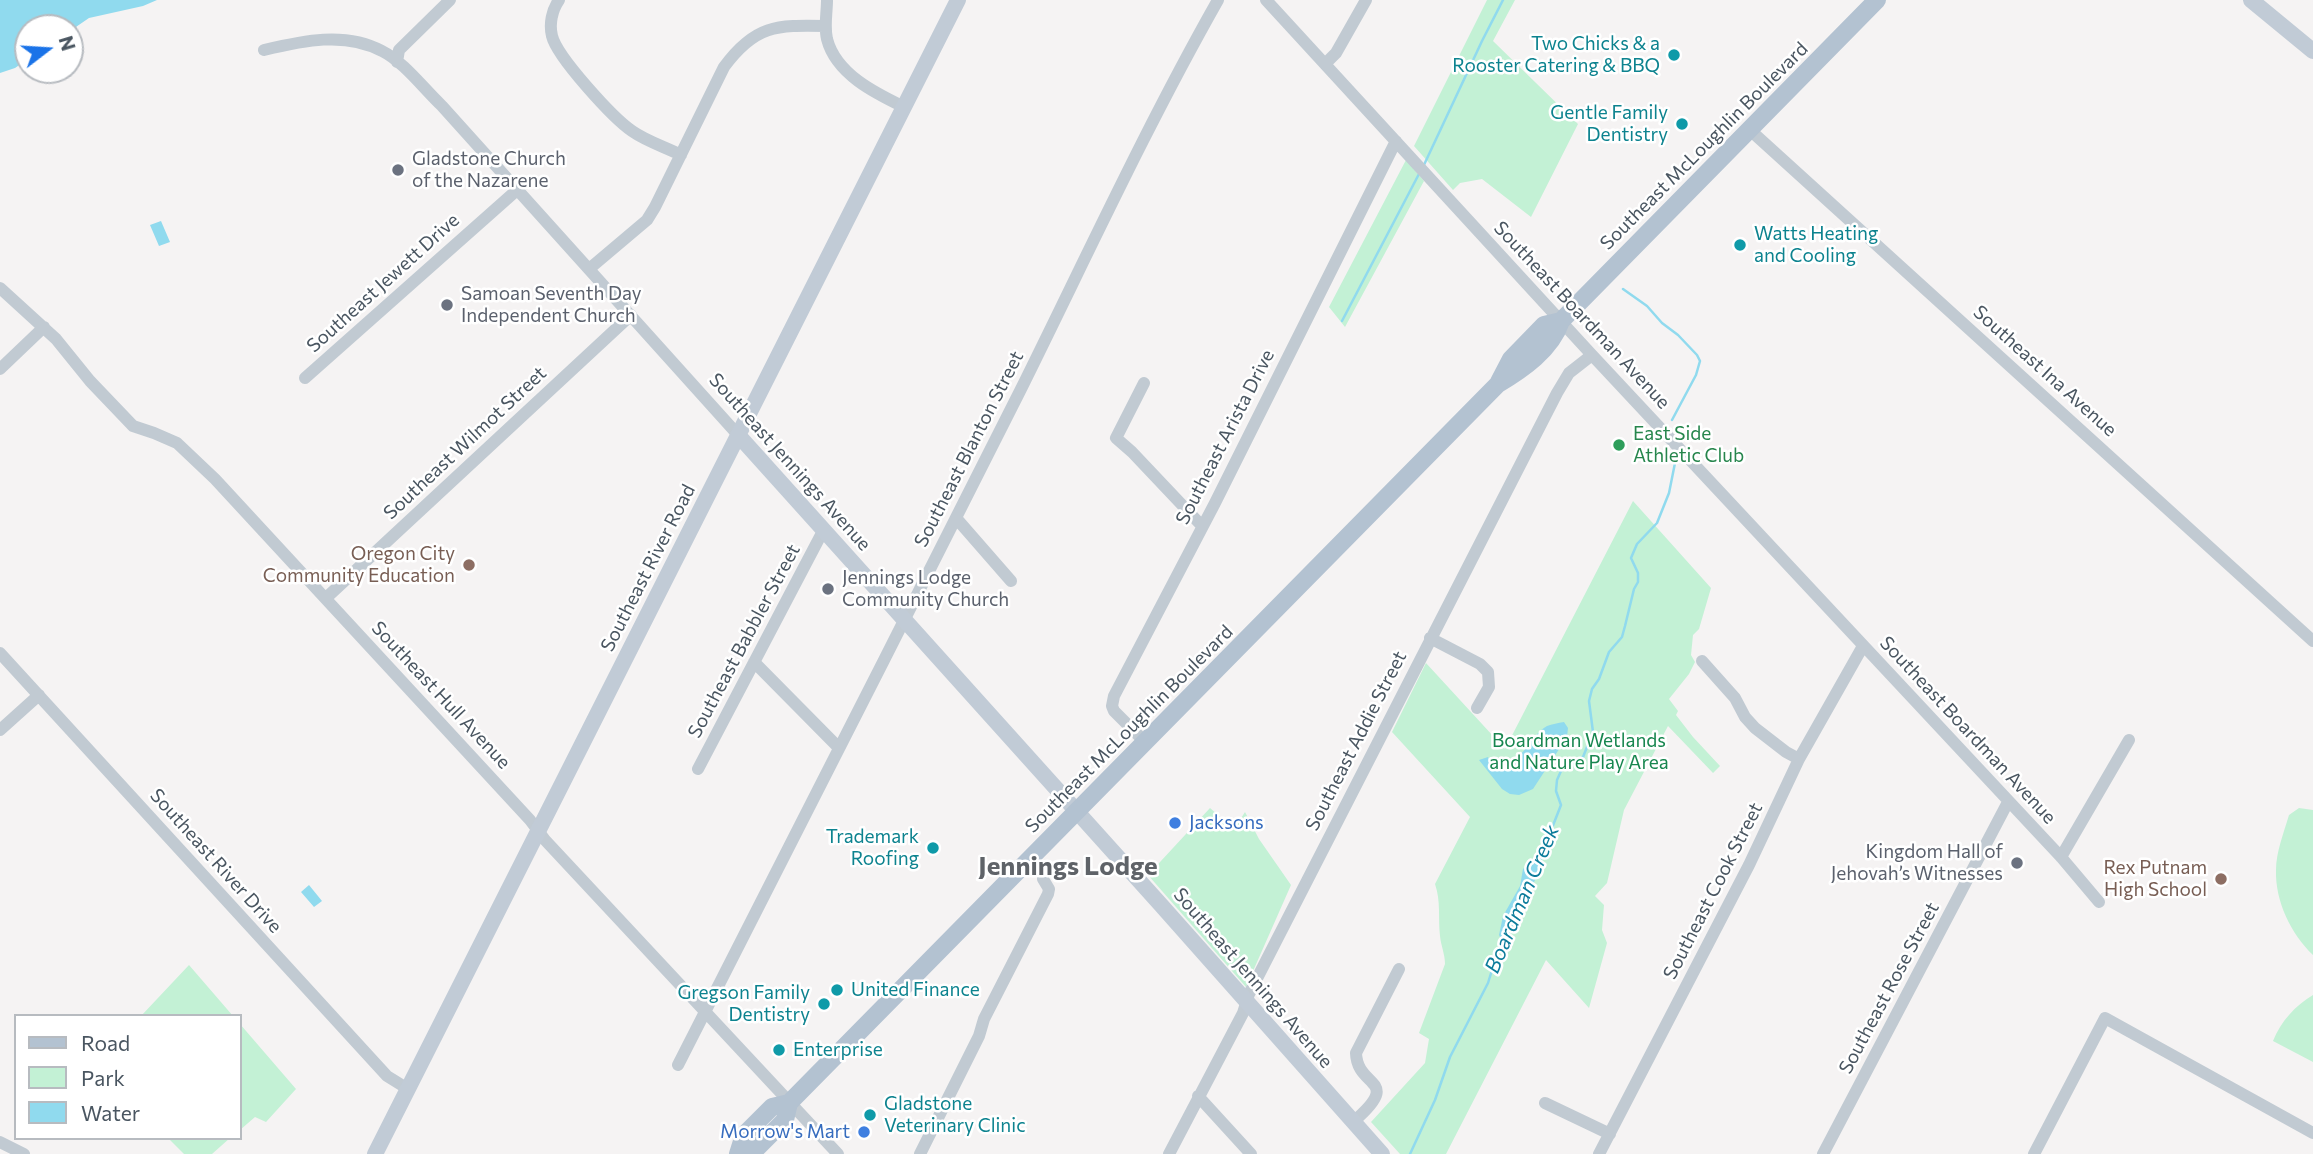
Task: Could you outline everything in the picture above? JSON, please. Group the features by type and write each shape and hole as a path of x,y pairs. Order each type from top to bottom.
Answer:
{"main road":[{"name":"Southeast McLoughlin Boulevard","path":"739,1154 744,1135 772,1107 789,1103 1498,384 1522,370 1555,337 1561,321 1877,0"}],"street":[{"path":"397,62 399,50 450,0"},
{"path":"559,0 551,20 552,35 557,50 567,64 621,123 633,132 681,155"},
{"path":"827,0 827,40 843,66 869,90 904,107"},
{"name":"Southeast River Road","path":"375,1154 958,0"},
{"name":"Southeast Blanton Street","path":"678,1065 838,747 905,621 1165,99 1218,0"},
{"name":"Southeast Boardman Avenue","path":"1266,0 1592,355 2061,857 2099,902"},
{"path":"1325,64 1336,53 1366,0"},
{"path":"2251,0 2313,51"},
{"path":"589,269 647,220 724,67 737,49 753,36 780,27 825,26"},
{"name":"Southeast Jennings Avenue","path":"264,50 303,40 347,40 383,51 442,106 1382,1154"},
{"name":"Southeast Ina Avenue","path":"1750,130 2313,641"},
{"name":"Southeast Arista Drive","path":"1145,742 1114,711 1112,701 1396,141"},
{"name":"Southeast Jewett Drive","path":"305,378 517,190"},
{"name":"Southeast Hull Avenue","path":"0,288 44,327 133,426 168,439 186,450 326,598 838,1154"},
{"name":"Southeast Wilmot Street","path":"326,598 631,316"},
{"path":"0,369 44,327"},
{"name":"Southeast Addie Street","path":"1168,1154 1243,1013 1430,638 1564,380 1592,355"},
{"path":"1144,383 1116,438 1202,526"},
{"path":"956,518 1011,581"},
{"name":"Southeast Babbler Street","path":"698,769 823,531"},
{"path":"1430,638 1480,664 1488,672 1489,687 1477,708"},
{"name":"Southeast Cook Street","path":"1599,1154 1749,865 1799,759 1863,646"},
{"name":"Southeast River Drive","path":"0,653 387,1076 408,1089"},
{"path":"1702,661 1735,698 1745,718 1786,752 1799,759"},
{"path":"754,662 838,747"},
{"path":"0,730 39,695"},
{"path":"2061,857 2129,740"},
{"name":"Southeast Rose Street","path":"1823,1154 2008,802"},
{"path":"919,1154 1048,894 1049,890 1043,879"},
{"path":"1353,1122 1376,1098 1375,1086 1357,1063 1356,1053 1399,969"},
{"path":"2034,1154 2105,1018 2313,1133"},
{"path":"1198,1096 1251,1154"},
{"path":"1545,1102 1610,1134"},
{"path":"0,1142 24,1154"}],"green space":[{"path":"1487,0 1515,0 1493,41 1578,124 1531,217 1482,179 1460,183 1453,190 1414,146"},
{"path":"1406,160 1424,181 1345,327 1329,307"},
{"name":"Boardman Wetlands and Nature Play Area","path":"1633,501 1711,588 1699,629 1693,635 1691,655 1695,662 1669,699 1678,711 1676,715 1720,766 1713,773 1668,726 1624,810 1607,883 1595,896 1604,905 1602,930 1607,943 1589,1008 1546,960 1446,1154 1400,1154 1371,1122 1425,1063 1429,1039 1419,1033 1445,964 1435,884 1470,817 1392,732 1426,663 1505,749"},
{"path":"1210,808 1234,829 1245,812 1259,839 1291,885 1246,987 1148,875"},
{"path":"2299,808 2313,810 2313,955 2291,927 2281,905 2276,882 2276,863 2289,815"},
{"path":"189,965 231,1014 143,1014"},
{"path":"2313,995 2313,1062 2273,1041 2289,1015"},
{"path":"242,1026 296,1089 266,1122 255,1117 242,1128"},
{"path":"170,1140 228,1140 212,1154 184,1154"}],"water":[{"path":"0,0 157,0 84,21 84,14 14,14 14,68 0,73"},
{"path":"161,221 170,242 159,246 150,225"},
{"path":"1564,722 1568,728 1567,737 1533,789 1519,795 1510,794 1502,789 1479,760 1488,757 1490,762 1510,762 1547,726"},
{"path":"1542,855 1541,866 1528,901 1503,943 1499,935 1503,916 1520,886 1523,869 1533,859"},
{"path":"309,885 322,901 314,907 301,892"}],"waterway":[{"path":"1423,167 1503,0"},
{"path":"1342,321 1420,172"},
{"name":"Boardman Creek","path":"1623,289 1647,306 1662,323 1678,335 1700,361 1696,375 1672,420"},
{"name":"Boardman Creek","path":"1541,856 1561,805 1556,791 1557,780 1561,771 1583,757 1593,732 1589,701 1592,689 1599,679 1609,652 1622,637 1638,582 1638,573 1631,558 1637,544 1657,523 1669,493 1676,458"},
{"name":"Boardman Creek","path":"1410,1154 1435,1100 1450,1057 1488,983 1501,941"}],"place":[{"name":"Two Chicks & a Rooster Catering & BBQ","path":"1674,55"},
{"name":"Gentle Family Dentistry","path":"1682,124"},
{"name":"Gladstone Church of the Nazarene","path":"398,170"},
{"name":"Watts Heating and Cooling","path":"1740,245"},
{"name":"Samoan Seventh Day Independent Church","path":"447,305"},
{"name":"East Side Athletic Club","path":"1619,445"},
{"name":"Oregon City Community Education","path":"469,565"},
{"name":"Jennings Lodge Community Church","path":"828,589"},
{"name":"Jacksons","path":"1175,823"},
{"name":"Trademark Roofing","path":"933,848"},
{"name":"Kingdom Hall of Jehovah’s Witnesses","path":"2017,863"},
{"name":"Rex Putnam High School","path":"2221,879"},
{"name":"United Finance","path":"837,990"},
{"name":"Gregson Family Dentistry","path":"824,1004"},
{"name":"Enterprise","path":"779,1050"},
{"name":"Gladstone Veterinary Clinic","path":"870,1115"},
{"name":"Morrow's Mart","path":"864,1132"}],"district":[{"name":"Jennings Lodge","path":"1068,866"}]}
